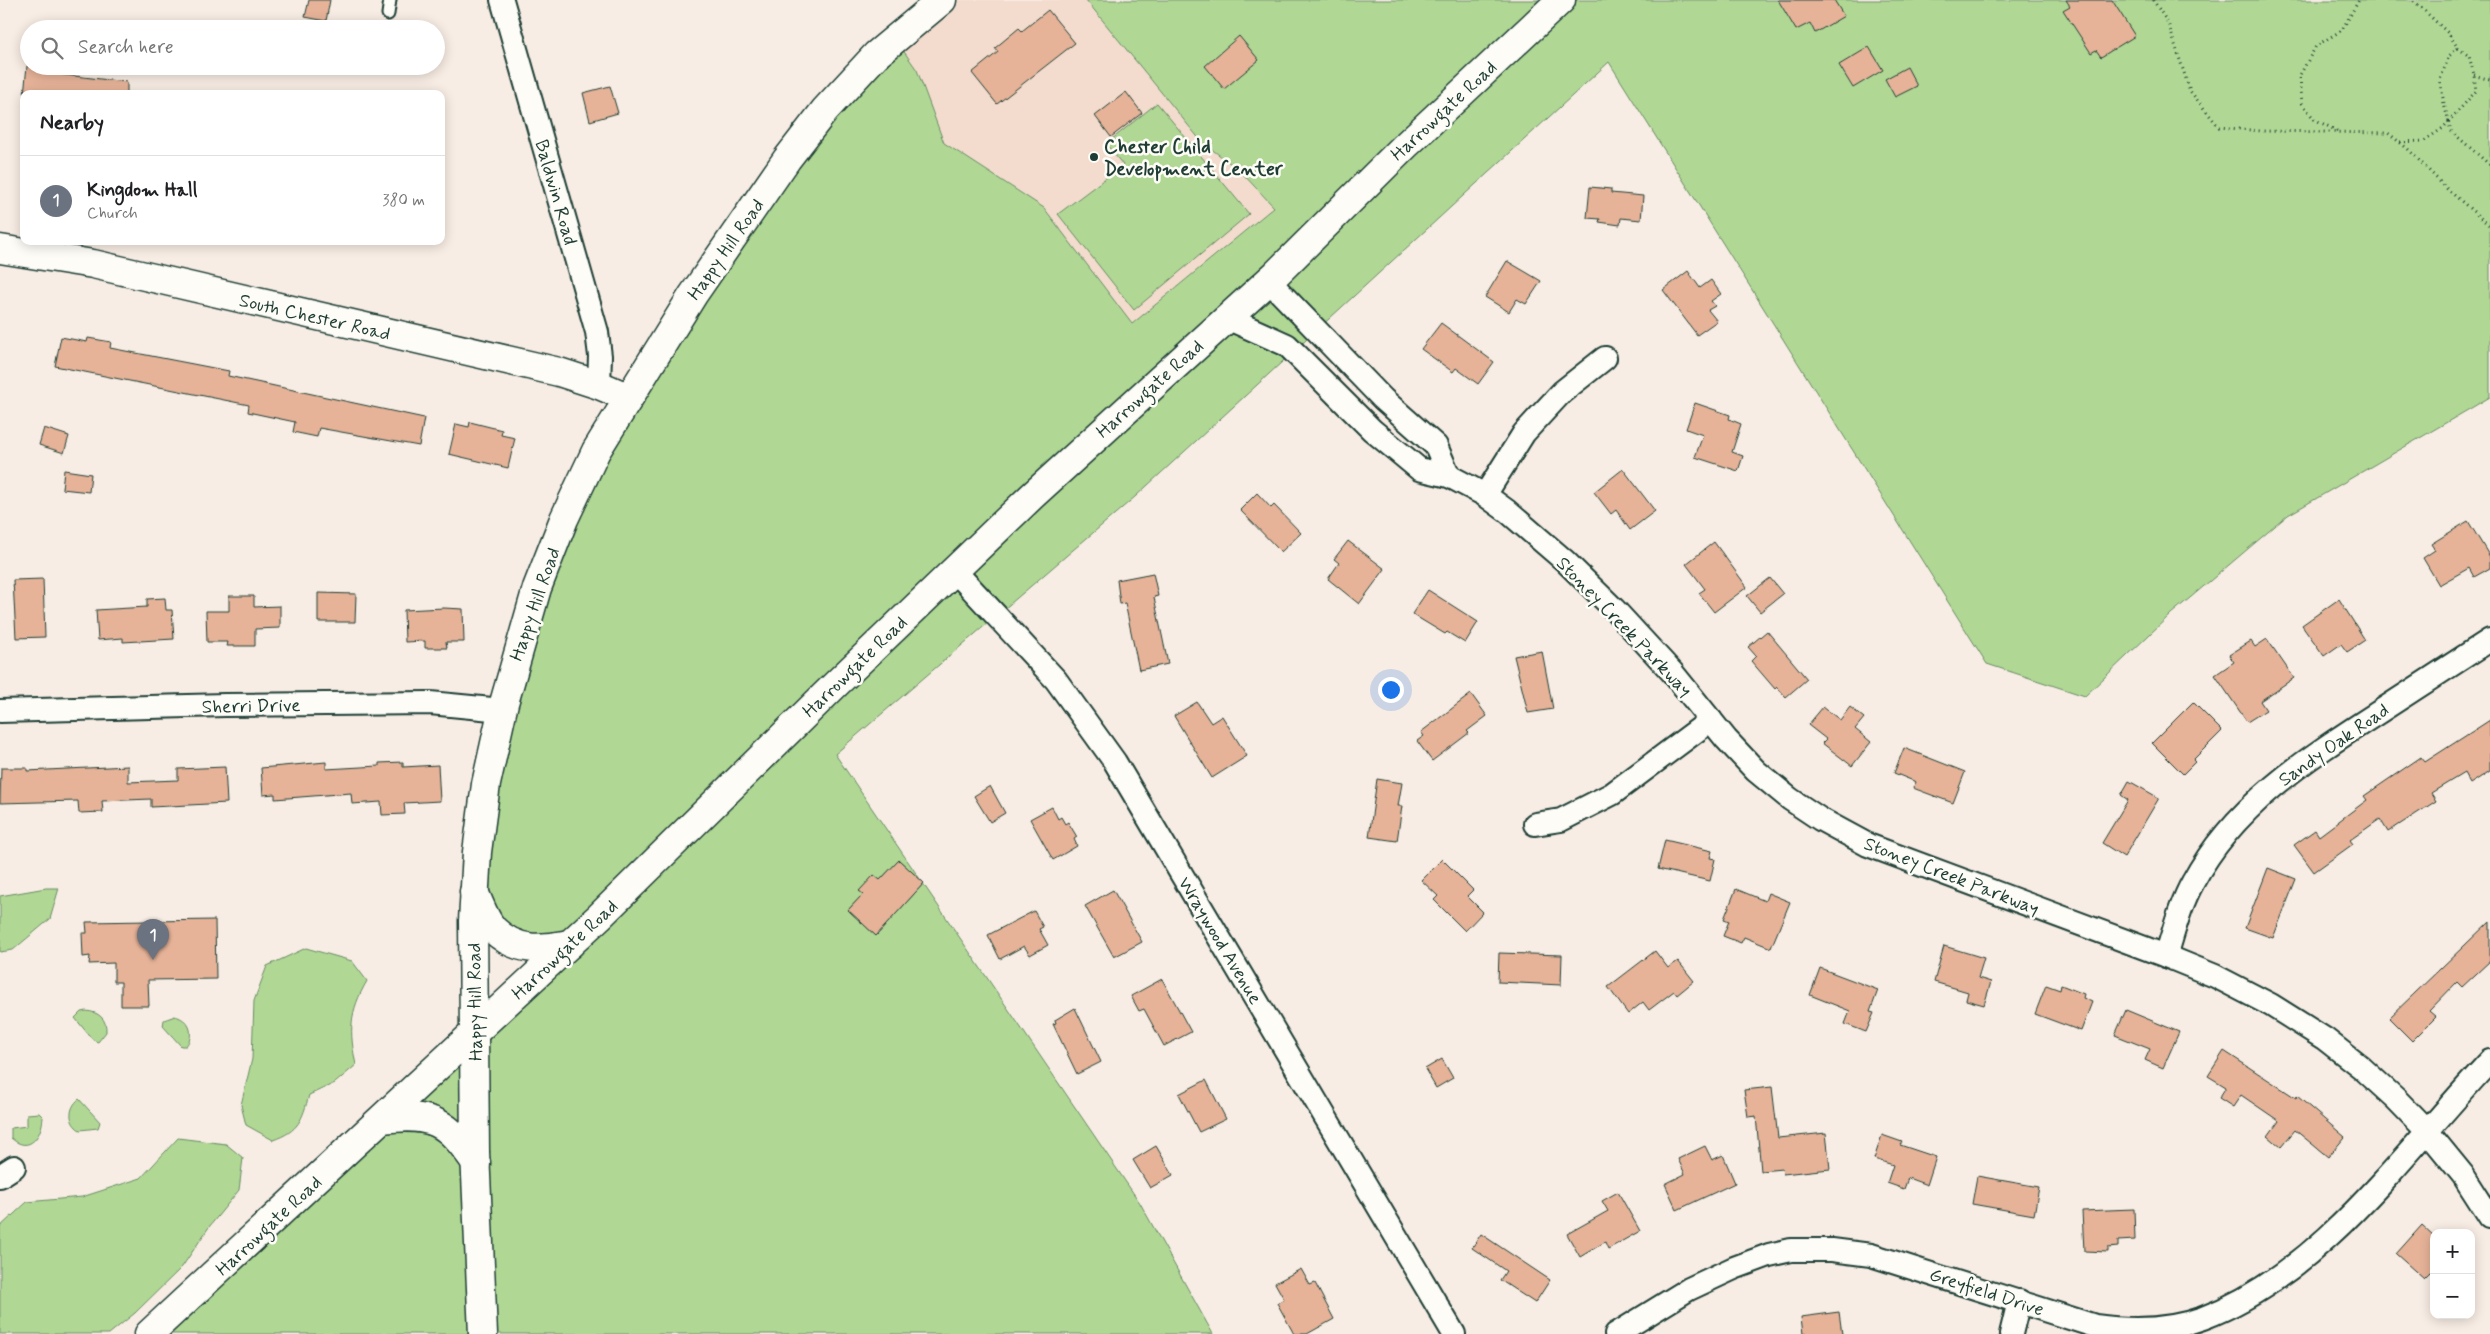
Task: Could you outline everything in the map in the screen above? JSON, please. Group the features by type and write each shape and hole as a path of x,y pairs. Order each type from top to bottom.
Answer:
{"main road":[{"name":"Happy Hill Road","path":"483,1334 476,1163 474,892 486,784 514,659 537,588 564,519 596,451 627,398 704,279 787,159 825,110 876,55 942,0"},
{"name":"Harrowgate Road","path":"150,1334 570,944 954,570 1268,280 1404,146 1561,0"},
{"name":"South Chester Road","path":"0,249 93,264 559,372 599,385 627,398"},
{"path":"474,892 493,929 513,944 540,950 570,944"},
{"path":"382,1119 410,1116 434,1121 458,1137 476,1163"}],"street":[{"name":"Baldwin Road","path":"502,0 597,332 600,356 599,385"},
{"path":"1268,280 1383,399 1436,446 1449,476"},
{"name":"Stoney Creek Parkway","path":"1227,318 1273,337 1287,346 1372,430 1419,469 1449,476 1496,502 1565,561 1614,609 1672,672 1756,771 1790,800 1868,845 2166,956 2215,976 2271,1006 2325,1040 2362,1068 2427,1131 2463,1175 2490,1217"},
{"path":"1484,495 1524,433 1562,392 1605,358"},
{"name":"Wraywood Avenue","path":"954,570 1056,680 1115,762 1454,1334"},
{"name":"Sandy Oak Road","path":"2166,956 2181,906 2194,880 2214,850 2273,786 2307,759 2490,640"},
{"name":"Sherri Drive","path":"0,711 420,703 461,704 502,710"},
{"path":"1535,824 1561,820 1612,794 1711,720"},
{"name":"Greyfield Drive","path":"1616,1334 1689,1289 1734,1268 1791,1250 1832,1250 1872,1255 2094,1326 2124,1330 2205,1326 2228,1307 2268,1284 2301,1259 2375,1190 2490,1061"},
{"path":"2011,1334 2018,1301"}],"lane":[{"path":"388,14 390,0"}],"path":[{"path":"2152,0 2168,24 2190,91 2218,127 2261,131 2388,133 2490,226"},
{"path":"2340,132 2314,119 2302,103 2300,75 2316,46 2342,30 2359,0"},
{"path":"2400,142 2424,141 2443,128 2476,91 2469,56 2458,48 2448,33 2413,0"},
{"path":"2458,48 2449,56 2440,80 2451,131 2490,165"},
{"path":"2474,75 2490,80"}],"shaded area":[{"name":"Chester Child Development Center","path":"942,0 1086,0 1201,141 1240,171 1274,207 1132,324 1044,208 944,143 917,70 895,39"}],"green space":[{"path":"1086,0 2490,0 2490,397 2288,515 2171,614 2085,696 1987,664 1609,62 1136,496 835,754 920,880 899,860 880,880 860,891 863,894 848,910 876,936 923,884 1140,1203 1213,1334 149,1334 569,944 513,943 474,892 537,588 693,295 895,39 917,70 944,143 1044,208 1132,324 1274,207 1240,171 1201,141"},
{"path":"1157,103 1249,214 1134,310 1058,214 1123,165 1106,144"},
{"path":"46,888 59,888 50,919 13,950 0,952 0,896"},
{"path":"306,948 352,961 367,981 357,1002 352,1022 352,1042 356,1065 335,1083 309,1095 298,1124 289,1133 273,1140 246,1125 241,1105 252,1059 254,1001 267,966"},
{"path":"81,1012 95,1013 104,1020 106,1032 98,1042 93,1040 75,1018"},
{"path":"175,1016 184,1021 190,1028 190,1037 186,1046 181,1046 163,1026 164,1020"},
{"path":"79,1099 100,1122 98,1128 80,1130 73,1123 71,1111"},
{"path":"39,1113 43,1117 42,1124 34,1141 24,1144 18,1143 11,1138 11,1128 27,1126 27,1114"},
{"path":"178,1138 226,1144 243,1158 239,1190 209,1227 182,1267 135,1313 109,1334 0,1334 0,1227 27,1202 82,1197 141,1178"}],"building":[{"path":"309,0 330,0 326,20 305,17"},
{"path":"1778,0 1834,0 1844,16 1815,33 1810,23 1796,30"},
{"path":"2066,0 2112,0 2135,36 2101,57 2096,50 2091,53 2063,10 2070,6"},
{"path":"1048,10 1075,43 997,104 972,73 998,52 995,48 1019,28 1022,31"},
{"path":"1239,36 1259,60 1224,89 1205,66"},
{"path":"1869,47 1883,70 1853,88 1839,65"},
{"path":"1907,67 1917,86 1895,97 1885,79"},
{"path":"26,75 66,75 127,82 127,90 24,90"},
{"path":"610,86 618,113 590,121 583,93"},
{"path":"1126,92 1142,113 1111,137 1095,116"},
{"path":"1590,187 1611,189 1611,193 1643,196 1641,220 1621,218 1620,225 1599,222 1600,219 1587,218"},
{"path":"1507,261 1541,281 1526,304 1517,299 1509,312 1485,297"},
{"path":"1688,271 1700,288 1711,280 1721,294 1711,301 1715,306 1708,310 1717,321 1697,335 1663,290"},
{"path":"1441,323 1494,362 1478,384 1456,368 1453,372 1421,349"},
{"path":"61,337 87,342 88,338 111,342 110,348 229,371 228,376 424,418 419,446 319,428 317,437 293,432 295,422 248,412 249,405 55,366"},
{"path":"1695,403 1730,415 1729,419 1741,424 1732,452 1743,456 1738,471 1695,457 1703,435 1686,429"},
{"path":"470,422 502,430 501,435 515,438 508,468 449,454 456,424 469,427"},
{"path":"44,428 69,436 64,453 39,445"},
{"path":"1623,469 1655,511 1630,530 1616,510 1611,514 1594,492"},
{"path":"64,470 91,474 89,492 62,489"},
{"path":"1257,493 1271,508 1274,505 1301,533 1281,552 1240,510"},
{"path":"2468,521 2490,557 2490,568 2474,577 2469,568 2439,585 2423,558 2435,550 2431,544"},
{"path":"1348,541 1385,569 1359,604 1328,579 1339,563 1334,559"},
{"path":"1714,542 1747,587 1714,612 1699,593 1705,589 1686,564"},
{"path":"1153,573 1158,596 1154,597 1168,664 1139,670 1125,603 1120,604 1117,580"},
{"path":"1770,578 1783,594 1760,612 1747,596"},
{"path":"43,579 45,637 16,638 13,580"},
{"path":"1428,590 1478,622 1465,643 1447,632 1445,634 1412,614"},
{"path":"318,593 356,594 355,622 318,622"},
{"path":"229,596 254,596 254,607 280,606 280,628 255,629 255,646 227,646 228,642 207,642 206,611 229,611"},
{"path":"165,598 166,610 172,610 174,639 123,642 123,638 98,640 96,610 147,607 147,599"},
{"path":"2339,599 2365,640 2347,652 2341,644 2324,656 2302,625"},
{"path":"463,609 464,642 446,642 447,648 425,648 425,641 405,642 404,610"},
{"path":"1767,631 1807,679 1786,697 1777,687 1775,689 1751,661 1756,656 1748,647"},
{"path":"2267,639 2294,678 2260,701 2266,710 2247,722 2215,675 2234,662 2229,655 2251,641 2255,647"},
{"path":"1542,651 1553,709 1528,713 1514,656"},
{"path":"1471,694 1487,716 1467,731 1469,733 1432,761 1417,741 1424,736 1421,732"},
{"path":"1197,702 1211,723 1222,716 1247,756 1212,778 1174,716"},
{"path":"2193,702 2222,731 2193,760 2195,762 2183,774 2152,743"},
{"path":"1823,707 1840,720 1850,707 1864,718 1855,729 1871,742 1852,766 1822,743 1826,739 1808,725"},
{"path":"2490,720 2490,771 2470,784 2464,773 2431,793 2436,801 2388,832 2380,819 2350,840 2353,844 2314,872 2294,845 2315,830 2319,836 2367,800 2364,796 2421,757 2425,762"},
{"path":"1904,748 1965,772 1953,803 1913,788 1916,782 1894,773"},
{"path":"326,762 326,769 379,766 379,763 403,762 403,767 438,765 440,801 404,803 405,814 382,815 381,802 352,804 351,793 275,799 275,794 263,795 261,768"},
{"path":"128,766 128,782 178,780 178,769 225,767 227,803 151,807 151,799 102,801 103,812 79,813 78,801 0,803 1,768 27,768 27,771"},
{"path":"1377,779 1402,783 1398,806 1402,806 1397,841 1369,837"},
{"path":"2129,781 2159,798 2124,857 2102,843 2128,800 2121,795"},
{"path":"990,786 1005,813 990,822 974,796"},
{"path":"1052,807 1058,819 1061,817 1065,824 1068,822 1077,837 1074,839 1077,846 1053,860 1030,819"},
{"path":"1665,840 1712,851 1710,858 1715,859 1710,881 1658,869"},
{"path":"1442,859 1473,890 1467,896 1483,912 1465,931 1434,900 1438,896 1421,880"},
{"path":"899,860 924,883 876,936 848,910 863,894 859,891 874,875 880,880"},
{"path":"2268,868 2296,879 2273,938 2245,928"},
{"path":"1736,889 1765,901 1768,893 1790,902 1771,948 1744,937 1741,943 1723,936 1729,921 1724,919"},
{"path":"1113,890 1142,942 1114,957 1085,906"},
{"path":"1034,911 1043,927 1039,929 1048,945 1030,955 1024,946 1000,959 988,935"},
{"path":"215,920 216,979 148,980 149,1006 121,1006 121,982 114,982 114,963 89,964 90,956 83,957 82,933 87,933 86,922"},
{"path":"2490,921 2490,961 2462,987 2457,982 2429,1011 2436,1017 2412,1041 2389,1018"},
{"path":"1944,946 1984,958 1978,978 1991,982 1984,1005 1966,1000 1968,992 1934,982"},
{"path":"1655,951 1668,968 1678,961 1694,981 1677,995 1674,991 1649,1010 1643,1002 1628,1014 1608,987"},
{"path":"1499,953 1562,955 1561,985 1498,982"},
{"path":"1820,968 1878,990 1870,1012 1874,1013 1866,1032 1845,1024 1850,1011 1810,995"},
{"path":"1162,979 1191,1032 1164,1046 1144,1009 1139,1011 1131,996"},
{"path":"2046,985 2060,990 2061,985 2084,994 2083,998 2092,1002 2081,1031 2035,1014"},
{"path":"1075,1008 1101,1062 1077,1074 1053,1024 1056,1023 1055,1020"},
{"path":"2126,1010 2179,1032 2163,1068 2145,1060 2150,1049 2115,1035"},
{"path":"2224,1051 2296,1098 2297,1096 2345,1137 2328,1157 2295,1130 2281,1147 2268,1136 2279,1121 2241,1095 2233,1107 2219,1098 2226,1087 2208,1076"},
{"path":"1442,1059 1453,1078 1436,1088 1425,1069"},
{"path":"1206,1080 1226,1119 1199,1132 1179,1094"},
{"path":"1772,1087 1778,1138 1826,1133 1830,1169 1783,1174 1782,1169 1761,1171 1756,1116 1748,1117 1744,1090"},
{"path":"1882,1135 1902,1142 1900,1145 1936,1157 1927,1185 1908,1178 1904,1189 1887,1183 1893,1165 1874,1159"},
{"path":"1156,1146 1173,1175 1150,1188 1133,1160"},
{"path":"1705,1146 1712,1160 1723,1155 1735,1183 1677,1210 1665,1184 1685,1174 1678,1159"},
{"path":"1977,1176 2039,1187 2034,1215 1972,1204"},
{"path":"1618,1192 1640,1231 1608,1249 1605,1242 1580,1257 1567,1234 1608,1211 1602,1201"},
{"path":"2134,1209 2135,1240 2118,1241 2118,1247 2108,1248 2108,1252 2084,1251 2082,1211"},
{"path":"2422,1225 2430,1232 2430,1273 2424,1279 2396,1254"},
{"path":"1481,1234 1550,1280 1535,1303 1500,1280 1506,1271 1472,1248"},
{"path":"1301,1269 1310,1285 1315,1283 1334,1319 1307,1334 1294,1334 1277,1303 1284,1299 1275,1283"},
{"path":"1839,1312 1842,1334 1803,1334 1801,1317"}],"place":[{"name":"Chester Child Development Center","path":"1094,157"},
{"name":"Kingdom Hall","path":"153,960"}]}
